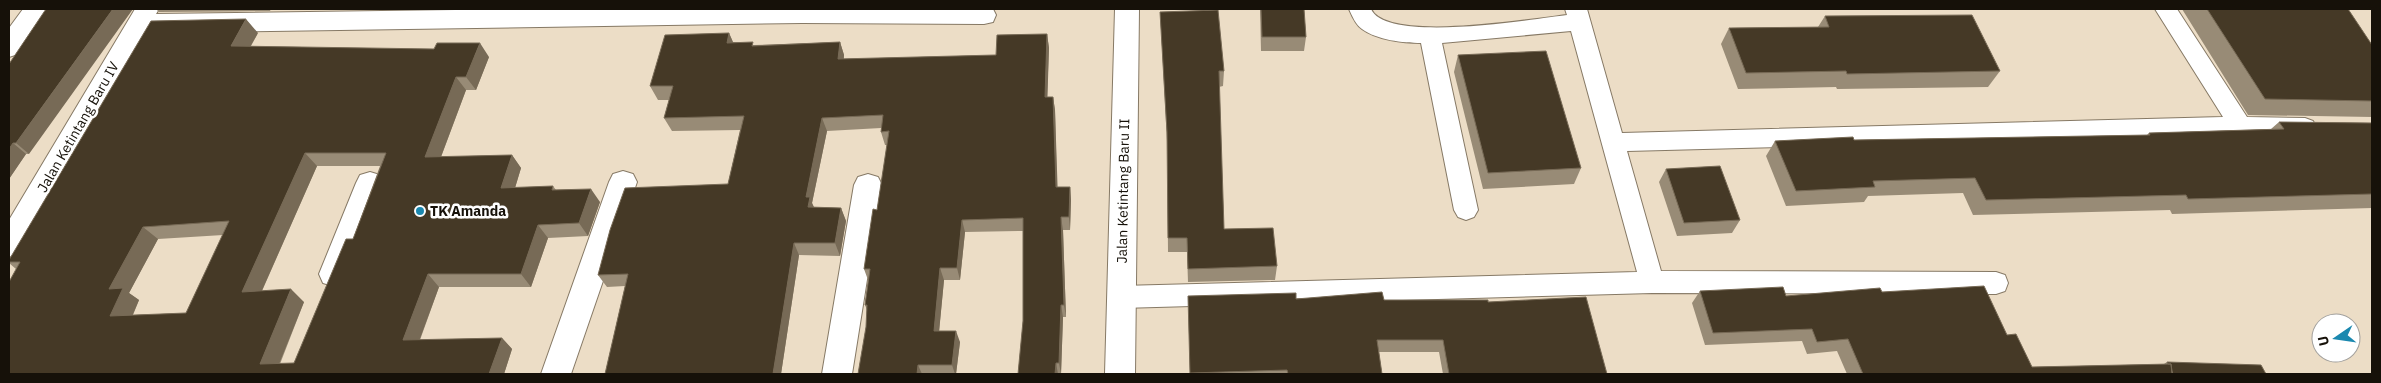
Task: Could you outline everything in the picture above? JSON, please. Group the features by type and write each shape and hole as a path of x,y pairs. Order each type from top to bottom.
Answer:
{"street":[{"path":"9,47 36,9"},
{"name":"Jalan Ketintang Baru II","path":"1120,374 1127,9"},
{"path":"142,16 802,11 984,15"},
{"name":"Jalan Ketintang Baru IV","path":"9,245 142,16"},
{"path":"556,374 622,182"},
{"path":"321,302 370,183"},
{"path":"837,374 868,185"}],"lane":[{"path":"1360,9 1365,19 1382,30 1430,36 1577,16 1652,282"},
{"path":"2166,9 2241,126"},
{"path":"1430,36 1466,210"},
{"path":"1614,142 2241,126 2325,127"},
{"path":"1121,297 1652,282 1996,283"}],"building":[{"path":"46,9 113,9 16,143 13,143 9,149 9,64"},
{"path":"1261,9 1304,9 1306,37 1262,37"},
{"path":"2207,9 2348,9 2372,45 2372,101 2265,99"},
{"path":"1218,10 1224,71 1219,71 1224,229 1273,228 1277,266 1188,269 1187,238 1168,238 1167,132 1160,12"},
{"path":"1972,15 2000,71 1847,74 1846,71 1746,73 1729,28 1829,27 1825,16"},
{"path":"246,19 231,46 434,49 437,43 480,43 466,77 456,77 425,157 512,155 501,188 553,186 552,190 591,189 579,223 538,225 521,274 428,274 403,340 502,338 489,374 9,374 9,282 20,262 9,262 9,260 151,21","holes":["305,153 386,153 353,239 346,239 294,363 260,364 291,289 242,292","229,221 186,313 110,316 123,288 109,289 143,227"]},
{"path":"729,33 727,43 753,42 752,46 840,42 838,59 996,55 997,35 1047,34 1045,97 1053,97 1056,187 1070,187 1069,217 1061,217 1064,305 1061,305 1059,363 1056,363 1055,374 1018,374 1023,321 1023,218 962,220 957,268 940,268 934,331 956,331 952,365 918,365 917,374 858,374 866,327 867,305 865,305 870,269 864,269 873,209 877,210 889,131 881,132 883,115 822,118 806,197 810,197 808,207 841,208 835,243 794,243 773,374 605,374 628,274 598,275 610,230 625,188 728,184 744,116 664,118 673,86 650,86 665,35"},
{"path":"1546,51 1581,168 1488,173 1458,55"},
{"path":"2279,122 2372,123 2372,194 2188,199 2186,195 1986,200 1975,178 1873,181 1875,187 1796,191 1775,141 1853,137 1854,140 2150,135 2149,133 2284,129"},
{"path":"1720,166 1740,220 1684,223 1666,169"},
{"path":"1984,286 2007,335 2016,334 2032,367 2171,364 2172,374 1863,374 1848,339 1817,342 1812,329 1713,333 1700,291 1783,287 1786,296 1880,288 1882,292"},
{"path":"1382,292 1384,300 1488,300 1488,302 1586,297 1607,374 1449,374 1443,340 1377,340 1382,374 1288,374 1287,370 1190,373 1188,296 1296,293 1296,299"},
{"path":"2167,362 2261,365 2266,374 2173,374 2171,364"}],"place":[{"name":"TK Amanda","path":"420,211"}]}
